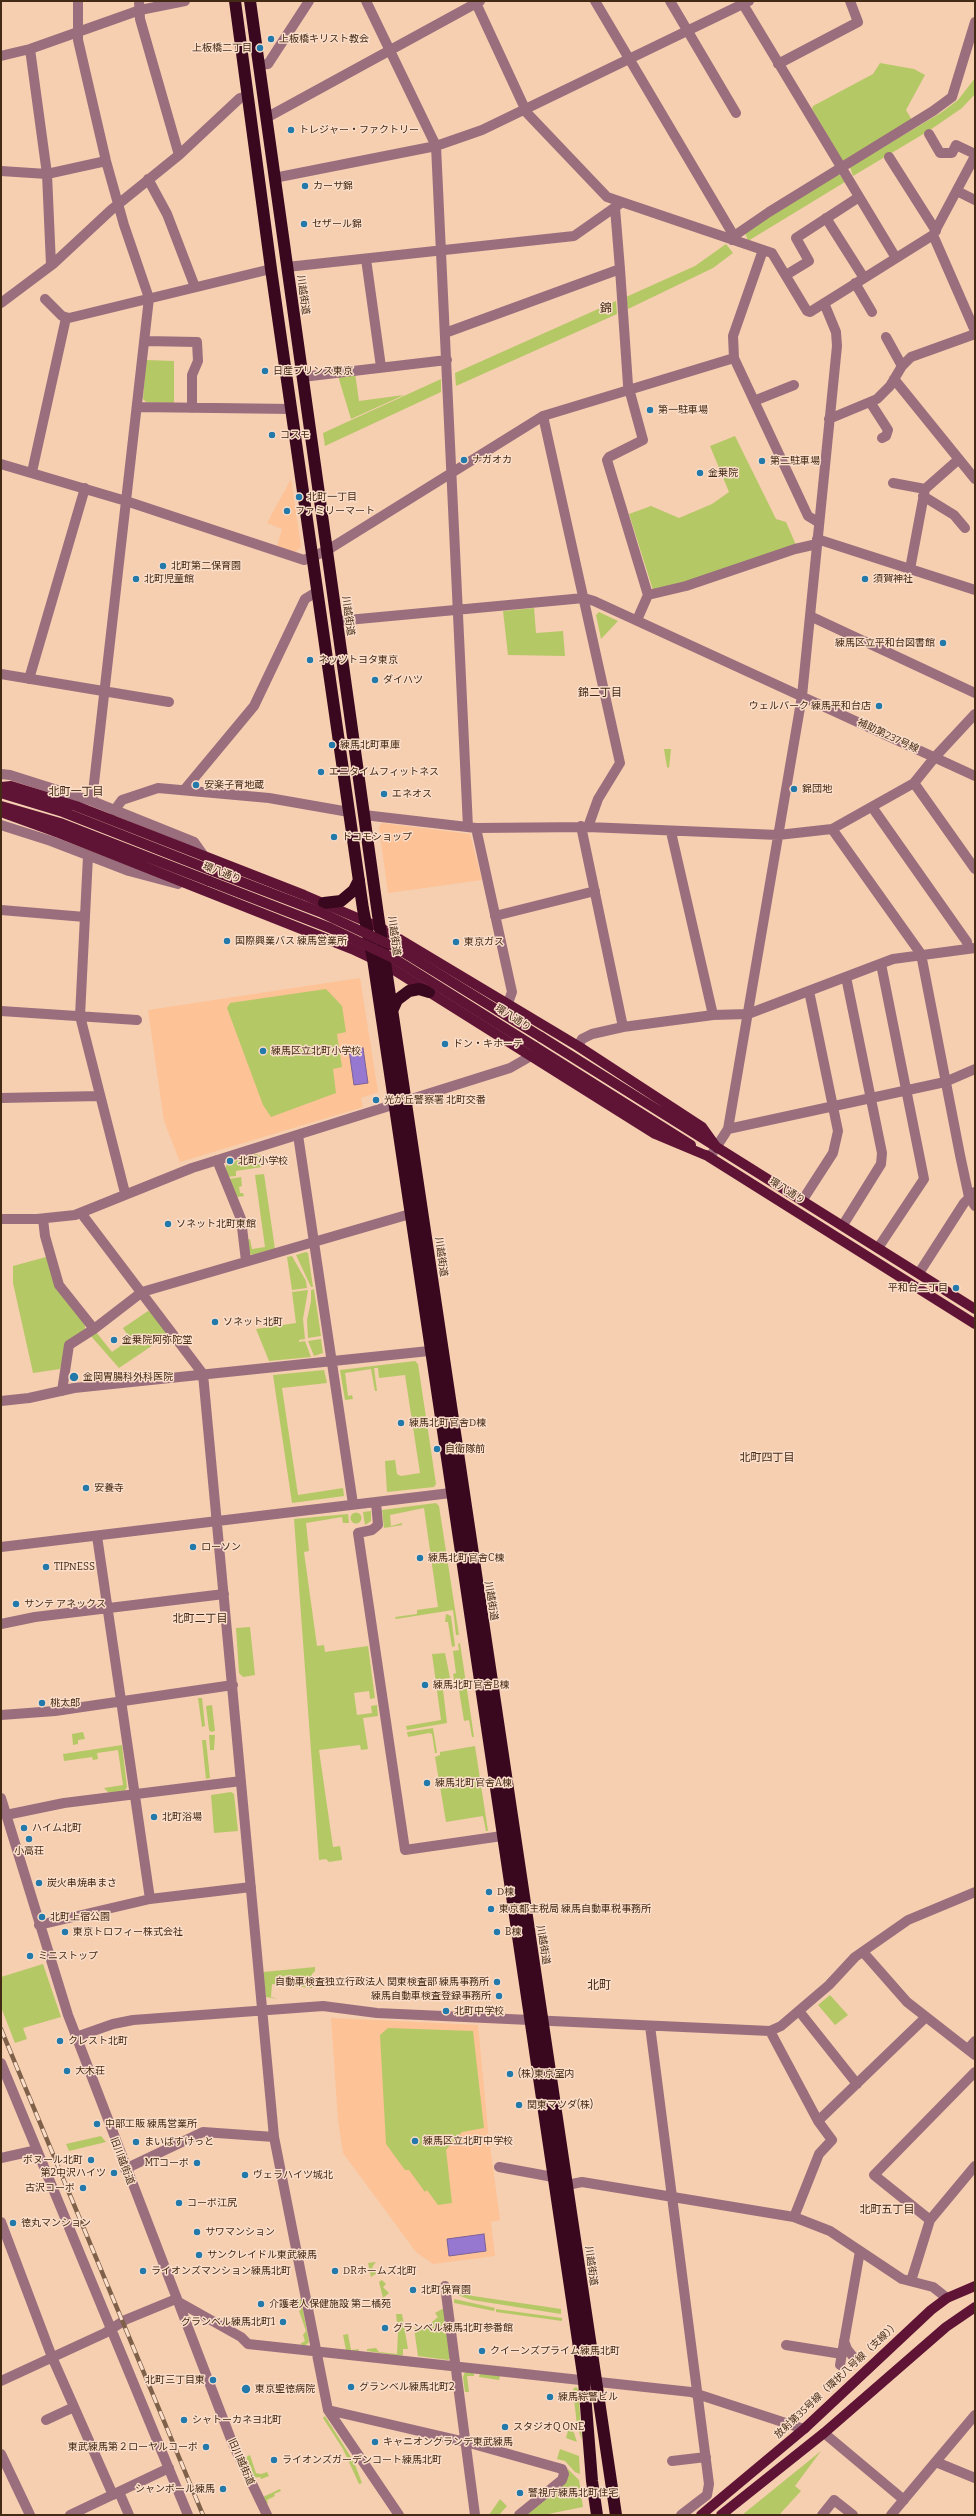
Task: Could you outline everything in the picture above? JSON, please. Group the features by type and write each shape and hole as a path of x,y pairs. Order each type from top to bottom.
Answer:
{"highway":[{"path":"235,1 271,269 314,558 349,812 584,2381 592,2481 597,2515"},
{"name":"川越街道","path":"250,1 326,551 392,1011 616,2515"},
{"path":"324,904 341,901 354,890 359,880"},
{"path":"392,1011 398,1000 409,991 419,989 429,992"}],"main road":[{"path":"1,787 11,786 76,806 304,895 381,928 508,1002 702,1127 717,1148"},
{"name":"環八通り","path":"1,793 63,812 213,870 320,912 395,947 802,1201 843,1225 975,1309"},
{"name":"環八通り","path":"1,806 60,823 330,928 376,950 429,979 975,1324"},
{"path":"1,812 59,833 386,965 655,1134 710,1157"},
{"path":"292,926 304,895"},
{"path":"450,1005 441,991 442,983 451,975 462,975"},
{"name":"放射第35号線（環状八号線（支線））","path":"701,2515 804,2429 901,2336 947,2298 975,2286"},
{"path":"721,2515 824,2433 946,2327 975,2307"}],"street":[{"path":"78,1 78,40 106,161 118,204 149,298 92,801"},
{"path":"1,56 30,49 78,32 140,6 185,1"},
{"path":"258,65 268,64 308,1"},
{"path":"366,1 436,146 459,610 472,828 495,916 512,992 508,1002"},
{"path":"595,1 630,58 733,239"},
{"path":"670,1 736,113"},
{"path":"778,64 858,22 850,1"},
{"path":"266,118 477,2 525,109 608,197 618,205 733,239 772,253 807,311 810,312 935,233 974,158 956,145 952,153 940,153 929,134"},
{"path":"274,178 436,146 482,130 744,2 778,64 896,258"},
{"path":"140,6 140,19 179,155"},
{"path":"733,239 840,168 933,112 952,97 973,36 975,22"},
{"path":"30,49 47,174 51,266"},
{"path":"1,303 51,266 118,204 179,155 240,98 248,96"},
{"path":"829,419 870,402 883,394 902,366 911,357 975,332 935,233 889,157"},
{"path":"1,171 47,174 106,161"},
{"path":"148,179 167,214 195,287"},
{"path":"957,191 975,200"},
{"path":"786,275 810,261 796,238 859,197"},
{"path":"287,267 574,236 618,205"},
{"path":"618,205 623,339 629,390 643,440 609,457 607,460 648,595 637,620"},
{"path":"826,218 864,278"},
{"path":"762,250 733,336 734,358 808,516 818,522"},
{"path":"366,259 381,367"},
{"path":"66,318 271,269"},
{"path":"445,333 620,269"},
{"path":"855,283 872,312"},
{"path":"45,299 66,318"},
{"path":"710,1157 728,1129 802,696 835,360 836,332 824,303"},
{"path":"32,472 66,318"},
{"path":"886,337 902,366"},
{"path":"145,341 197,342 198,361 192,375 192,408"},
{"path":"1,464 85,488 304,560 314,558 326,551 543,416 734,358"},
{"path":"302,377 447,360"},
{"path":"894,379 975,479"},
{"path":"754,401 794,385"},
{"path":"870,402 888,430 886,436 882,438"},
{"path":"137,407 292,409"},
{"path":"543,416 620,763 598,799 584,826 595,891 623,1026"},
{"path":"910,569 924,492 959,459"},
{"path":"894,483 924,492 954,515 965,528"},
{"path":"29,679 85,488"},
{"path":"648,595 686,586 817,541 975,590"},
{"path":"185,790 254,706 305,598 318,591"},
{"path":"337,621 584,598"},
{"name":"補助第237号線","path":"584,598 594,600 975,776"},
{"path":"810,616 975,693"},
{"path":"1,674 169,702"},
{"path":"364,815 472,828 584,826 671,832 778,836 832,829 914,783 935,757 975,714"},
{"path":"1,774 10,775 92,801 194,842 204,856"},
{"path":"914,783 975,870"},
{"path":"114,811 122,800 155,788 269,798 349,812"},
{"path":"872,807 972,948"},
{"path":"1,825 129,871 201,890"},
{"path":"832,829 921,954 945,1082 975,1206"},
{"path":"671,832 713,1016"},
{"path":"88,856 80,1016 125,1193"},
{"path":"495,916 595,891"},
{"path":"1,910 85,917"},
{"path":"578,1046 582,1039 592,1034 623,1026 713,1016 748,1014 881,964 921,954 972,948"},
{"path":"878,1248 924,1179 881,964"},
{"path":"843,1225 881,1164 882,1153 846,977"},
{"path":"802,1201 836,1146 838,1131 809,991"},
{"path":"1,1011 137,1020"},
{"path":"1,1219 43,1218 81,1213 125,1193 217,1160 510,1068 531,1056"},
{"path":"728,1129 945,1082 975,1069"},
{"path":"1,1098 100,1096"},
{"path":"298,1135 354,1504"},
{"path":"217,1160 241,1219 246,1261"},
{"path":"919,1273 972,1194"},
{"path":"81,1213 203,1374 218,1521 274,2136 315,2352 328,2410 399,2515"},
{"path":"62,1391 69,1345 94,1329 142,1292 410,1214"},
{"path":"43,1218 45,1236 59,1285 94,1329"},
{"path":"1,1401 62,1391 203,1374 429,1351"},
{"path":"1,1547 463,1491"},
{"path":"376,1502 378,1525 372,1530 358,1533 405,1850 502,1836"},
{"path":"97,1536 150,1899"},
{"path":"1,1624 35,1617 224,1594"},
{"path":"1,1715 55,1711 233,1685"},
{"path":"6,1815 64,1803 241,1781"},
{"name":"旧川越街道","path":"1,1798 58,1990 176,2300 232,2442 267,2515"},
{"path":"39,1925 150,1899 251,1887"},
{"path":"76,2037 113,2024 132,2020 323,2006 370,2012 770,2032 781,2026 799,2011 863,1952 919,1914 975,1892"},
{"path":"863,1952 907,2002 971,2052 975,2041"},
{"path":"799,2011 857,2084"},
{"path":"818,2121 926,2017"},
{"path":"650,2026 709,2490 681,2515"},
{"path":"770,2032 831,2142 819,2154 794,2217"},
{"path":"1,2063 188,2515"},
{"path":"930,2220 874,2176 975,2072"},
{"path":"126,2169 203,2132 274,2136"},
{"path":"1,2158 37,2150"},
{"path":"910,2281 930,2220 975,2166"},
{"path":"499,2167 553,2177"},
{"path":"567,2185 582,2182 794,2217 830,2231 902,2279 933,2287 947,2298"},
{"path":"1,2222 52,2357 74,2407 116,2494 129,2515"},
{"path":"840,2365 860,2251"},
{"path":"445,2286 457,2366 475,2515"},
{"path":"1,2381 105,2333 111,2328 176,2300 235,2333 248,2344 457,2366 698,2395 804,2429"},
{"path":"844,2341 847,2349 855,2359"},
{"path":"786,2346 842,2354"},
{"path":"46,2420 74,2407"},
{"path":"328,2410 466,2442 562,2469 564,2474 562,2480 519,2515"},
{"path":"891,2515 975,2415"},
{"path":"824,2433 904,2500"},
{"path":"1,2454 30,2515"},
{"path":"672,2461 706,2457"},
{"path":"936,2462 975,2478"},
{"path":"70,2515 83,2512 169,2468"},
{"path":"822,2515 834,2500 853,2515"}],"shaded area":[{"path":"291,479 301,547 295,552 277,546 282,529 267,523"},
{"path":"382,823 470,834 482,880 388,893 379,827"},
{"name":"練馬区立北町小学校","path":"360,978 378,1092 361,1098 363,1107 180,1162 164,1121 148,1010"},
{"path":"363,1048 368,1083 354,1085 349,1050"},
{"name":"練馬区立北町中学校","path":"331,2018 478,2025 488,2130 500,2220 491,2222 495,2256 433,2264 416,2252 343,2153 338,2120"},
{"path":"484,2234 486,2251 449,2256 447,2239"}],"green space":[{"path":"880,63 914,69 925,75 906,110 912,120 845,161 842,160 812,109 813,106 873,74"},
{"path":"975,78 975,94 962,108 930,130 853,176 850,167 942,112 958,100"},
{"path":"839,174 845,182 748,241 745,232"},
{"path":"726,244 733,253 713,268 628,309 626,297 695,266"},
{"path":"616,301 617,314 456,386 455,373"},
{"path":"146,360 174,361 174,403 146,402 143,399"},
{"path":"355,373 359,401 404,395 351,419 338,376"},
{"path":"441,379 441,392 325,446 323,433"},
{"path":"735,436 776,519 786,522 796,545 684,583 653,590 629,514 651,506 679,518 712,504 729,492 710,446"},
{"path":"534,608 536,633 563,631 565,656 508,655 503,611"},
{"path":"599,612 618,621 601,639 596,615"},
{"path":"664,749 671,749 669,768 667,767"},
{"path":"326,989 342,1006 346,1032 337,1034 342,1067 333,1069 336,1093 271,1117 263,1105 227,1008 230,1003"},
{"path":"256,1154 261,1156 262,1167 236,1171 236,1176 228,1177 225,1169 227,1164"},
{"path":"264,1174 275,1249 252,1255 247,1252 246,1240 250,1239 252,1249 265,1247 255,1175"},
{"path":"241,1177 242,1186 239,1187 240,1193 243,1193 244,1196 237,1197 229,1179"},
{"path":"306,1252 308,1253 313,1287 311,1287 296,1255"},
{"path":"292,1256 306,1281 307,1288 292,1290 287,1257"},
{"path":"46,1257 85,1326 85,1330 67,1341 60,1369 33,1373 13,1283 13,1266"},
{"path":"314,1289 321,1336 308,1338 307,1320 311,1301 311,1290"},
{"path":"308,1290 303,1319 305,1339 299,1340 299,1342 305,1341 311,1357 269,1361 256,1329 296,1323 292,1292"},
{"path":"148,1311 151,1312 168,1335 119,1368 90,1335 96,1332 112,1352 130,1339 123,1328"},
{"path":"321,1339 323,1353 314,1356 308,1341"},
{"path":"415,1361 418,1364 436,1484 434,1487 387,1492 385,1461 395,1460 397,1474 401,1476 420,1473 405,1375 379,1378 378,1368 374,1368 377,1391 375,1391 371,1369 345,1373 348,1396 352,1395 353,1399 345,1400 340,1370"},
{"path":"324,1370 327,1383 282,1388 298,1495 343,1488 344,1496 292,1503 273,1375"},
{"path":"436,1503 439,1506 459,1635 456,1635 453,1610 396,1619 395,1617 417,1614 417,1610 438,1607 424,1508 390,1515 391,1526 402,1523 402,1525 384,1528 382,1510"},
{"path":"371,1511 371,1521 365,1525 363,1512"},
{"path":"356,1512 360,1514 362,1518 360,1522 356,1524 352,1522 350,1518 352,1514"},
{"path":"348,1514 349,1523 343,1523 342,1517 306,1523 309,1551 304,1552 317,1646 324,1645 325,1652 368,1646 375,1698 370,1699 369,1691 354,1693 357,1715 372,1713 371,1706 377,1705 378,1716 363,1718 368,1749 361,1750 360,1745 319,1750 333,1847 340,1846 342,1858 342,1860 329,1862 326,1859 319,1860 294,1519"},
{"path":"446,1614 451,1616 455,1646 452,1647 448,1622 445,1622"},
{"path":"250,1627 255,1675 243,1677 239,1673 236,1628"},
{"path":"460,1643 474,1737 472,1737 469,1720 464,1721 458,1684 455,1685 453,1674 456,1673 453,1651 459,1650 458,1644"},
{"path":"445,1653 450,1678 442,1681 447,1723 407,1730 406,1726 441,1720 432,1654"},
{"path":"198,1698 202,1698 205,1726 202,1727"},
{"path":"212,1705 215,1731 211,1732 209,1730 206,1706"},
{"path":"433,1728 437,1753 435,1753 432,1734 429,1733 408,1737 407,1732"},
{"path":"83,1732 85,1739 78,1740 78,1744 73,1745 72,1734"},
{"path":"209,1735 215,1735 214,1750 210,1750"},
{"path":"202,1740 206,1740 210,1778 206,1779"},
{"path":"122,1745 127,1787 124,1792 110,1794 104,1788 123,1785 118,1750 97,1753 98,1759 93,1760 92,1757 64,1761 63,1754"},
{"path":"475,1746 488,1831 486,1831 483,1816 446,1822 435,1757 440,1755 440,1752"},
{"path":"231,1792 234,1794 238,1831 214,1833 211,1795"},
{"path":"43,1964 61,2017 23,2028 27,2039 15,2043 1,2007 1,1977"},
{"path":"315,1967 315,1971 312,1974 312,1988 272,1984 271,1997 278,1999 266,1997 263,1972"},
{"path":"830,1995 848,2015 835,2025 818,2005"},
{"path":"388,2028 473,2031 484,2128 462,2132 446,2150 452,2203 438,2205 427,2190 425,2192 409,2170 405,2170 386,2144 380,2035"},
{"path":"101,2136 106,2142 69,2151 66,2144"},
{"path":"376,2262 372,2267 377,2273 371,2277 368,2263"},
{"path":"382,2280 386,2284 383,2287 389,2293 383,2298 379,2282"},
{"path":"451,2285 473,2296 561,2309 561,2314 472,2300 460,2296 452,2289"},
{"path":"301,2299 309,2342 305,2346 300,2344 305,2341 303,2335 306,2331 299,2311 301,2310 297,2301"},
{"path":"454,2299 495,2308 494,2311 454,2303"},
{"path":"444,2308 450,2358 448,2360 418,2356 414,2328 427,2326 438,2317 435,2313"},
{"path":"496,2309 562,2318 562,2321 496,2312"},
{"path":"396,2314 402,2314 408,2349 403,2349 403,2355 400,2356 367,2351 367,2349 376,2348 379,2352 397,2354 398,2332"},
{"path":"348,2334 351,2350 359,2349 358,2352 346,2350 343,2335"},
{"path":"465,2372 474,2373 474,2376 467,2376 469,2392 465,2392 463,2377"},
{"path":"480,2373 500,2376 499,2380 479,2377"},
{"path":"576,2387 578,2389 582,2440 577,2426 573,2389"},
{"path":"325,2416 354,2462 362,2483 359,2484 343,2449 323,2418"},
{"path":"569,2427 572,2427 577,2442 566,2438"},
{"path":"560,2449 579,2456 580,2474 575,2472 565,2461 557,2459"},
{"path":"821,2451 795,2486 801,2491 779,2515 742,2515"},
{"path":"250,2455 256,2473 261,2474 267,2472 269,2476 261,2479 260,2477 253,2478 244,2458"},
{"path":"564,2465 579,2480 583,2507 543,2515 526,2515 558,2490 568,2477 568,2470"},
{"path":"280,2489 281,2491 274,2494 275,2496 267,2500 268,2503 266,2504 263,2497"},
{"path":"500,2499 507,2506 499,2515 489,2515"}],"railway":[{"path":"1,2029 203,2515"}],"place":[{"name":"上板橋キリスト教会","path":"271,39"},
{"name":"上板橋二丁目","path":"260,48"},
{"name":"トレジャー・ファクトリー","path":"291,130"},
{"name":"カーサ錦","path":"305,186"},
{"name":"セザール錦","path":"304,224"},
{"name":"日産プリンス東京","path":"265,371"},
{"name":"第一駐車場","path":"650,410"},
{"name":"コスモ","path":"272,435"},
{"name":"ナガオカ","path":"464,460"},
{"name":"第二駐車場","path":"762,461"},
{"name":"金乗院","path":"700,473"},
{"name":"北町一丁目","path":"299,497"},
{"name":"ファミリーマート","path":"287,511"},
{"name":"北町第二保育園","path":"163,566"},
{"name":"北町児童館","path":"136,579"},
{"name":"須賀神社","path":"865,579"},
{"name":"練馬区立平和台図書館","path":"943,643"},
{"name":"ネッツトヨタ東京","path":"310,660"},
{"name":"ダイハツ","path":"375,680"},
{"name":"ウェルパーク 練馬平和台店","path":"879,706"},
{"name":"練馬北町車庫","path":"332,745"},
{"name":"エニタイムフィットネス","path":"321,772"},
{"name":"安楽子育地蔵","path":"196,785"},
{"name":"錦団地","path":"794,789"},
{"name":"エネオス","path":"384,794"},
{"name":"ドコモショップ","path":"334,837"},
{"name":"国際興業バス 練馬営業所","path":"227,941"},
{"name":"東京ガス","path":"456,942"},
{"name":"ドン・キホーテ","path":"445,1044"},
{"name":"練馬区立北町小学校","path":"263,1051"},
{"name":"光が丘警察署 北町交番","path":"376,1100"},
{"name":"北町小学校","path":"230,1161"},
{"name":"ソネット北町東館","path":"168,1224"},
{"name":"平和台二丁目","path":"956,1288"},
{"name":"ソネット北町","path":"215,1322"},
{"name":"金乗院阿弥陀堂","path":"114,1340"},
{"name":"金岡胃腸科外科医院","path":"74,1377"},
{"name":"練馬北町官舎D棟","path":"401,1423"},
{"name":"自衛隊前","path":"437,1449"},
{"name":"安養寺","path":"86,1488"},
{"name":"ローソン","path":"193,1547"},
{"name":"練馬北町官舎C棟","path":"420,1558"},
{"name":"TIPNESS","path":"46,1567"},
{"name":"サンテ アネックス","path":"16,1604"},
{"name":"練馬北町官舎B棟","path":"425,1685"},
{"name":"桃太郎","path":"42,1703"},
{"name":"練馬北町官舎A棟","path":"427,1783"},
{"name":"北町浴場","path":"154,1817"},
{"name":"ハイム北町","path":"24,1828"},
{"name":"小高荘","path":"29,1839"},
{"name":"炭火串焼串まさ","path":"39,1883"},
{"name":"D棟","path":"489,1892"},
{"name":"東京都主税局 練馬自動車税事務所","path":"491,1909"},
{"name":"北町上宿公園","path":"42,1917"},
{"name":"東京トロフィー株式会社","path":"65,1932"},
{"name":"B棟","path":"497,1932"},
{"name":"ミニストップ","path":"30,1956"},
{"name":"自動車検査独立行政法人 関東検査部 練馬事務所","path":"497,1982"},
{"name":"練馬自動車検査登録事務所","path":"499,1996"},
{"name":"北町中学校","path":"446,2011"},
{"name":"クレスト北町","path":"60,2041"},
{"name":"大木荘","path":"67,2071"},
{"name":"(株)東京室内","path":"510,2074"},
{"name":"関東マツダ(株)","path":"519,2105"},
{"name":"中部工販 練馬営業所","path":"97,2124"},
{"name":"練馬区立北町中学校","path":"415,2141"},
{"name":"まいばすけっと","path":"136,2142"},
{"name":"ボヌール北町","path":"91,2160"},
{"name":"MTコーポ","path":"197,2163"},
{"name":"第2中沢ハイツ","path":"114,2173"},
{"name":"ヴェラハイツ城北","path":"245,2175"},
{"name":"古沢コーポ","path":"83,2188"},
{"name":"コーポ江尻","path":"179,2203"},
{"name":"徳丸マンション","path":"13,2223"},
{"name":"サワマンション","path":"197,2232"},
{"name":"サンクレイドル東武練馬","path":"199,2255"},
{"name":"ライオンズマンション練馬北町","path":"143,2271"},
{"name":"DRホームズ北町","path":"335,2271"},
{"name":"北町保育園","path":"413,2290"},
{"name":"介護老人保健施設 第二橘苑","path":"261,2304"},
{"name":"グランベル練馬北町1","path":"283,2322"},
{"name":"グランベル練馬北町参番館","path":"385,2328"},
{"name":"クイーンズプライム練馬北町","path":"482,2351"},
{"name":"北町三丁目東","path":"213,2380"},
{"name":"グランベル練馬北町2","path":"351,2387"},
{"name":"東京聖徳病院","path":"246,2389"},
{"name":"練馬綜警ビル","path":"550,2397"},
{"name":"シャトーカネヨ北町","path":"184,2420"},
{"name":"スタジオQ ONE","path":"505,2427"},
{"name":"キャニオングランデ東武練馬","path":"375,2442"},
{"name":"東武練馬第２ローヤルコーポ","path":"206,2447"},
{"name":"ライオンズガーデンコート練馬北町","path":"274,2460"},
{"name":"シャンボール練馬","path":"223,2489"},
{"name":"警視庁練馬北町住宅","path":"520,2493"}],"district":[{"name":"錦","path":"606,309"},
{"name":"錦二丁目","path":"600,693"},
{"name":"北町一丁目","path":"76,792"},
{"name":"北町四丁目","path":"767,1458"},
{"name":"北町二丁目","path":"200,1619"},
{"name":"北町","path":"599,1986"},
{"name":"北町五丁目","path":"887,2210"}]}
